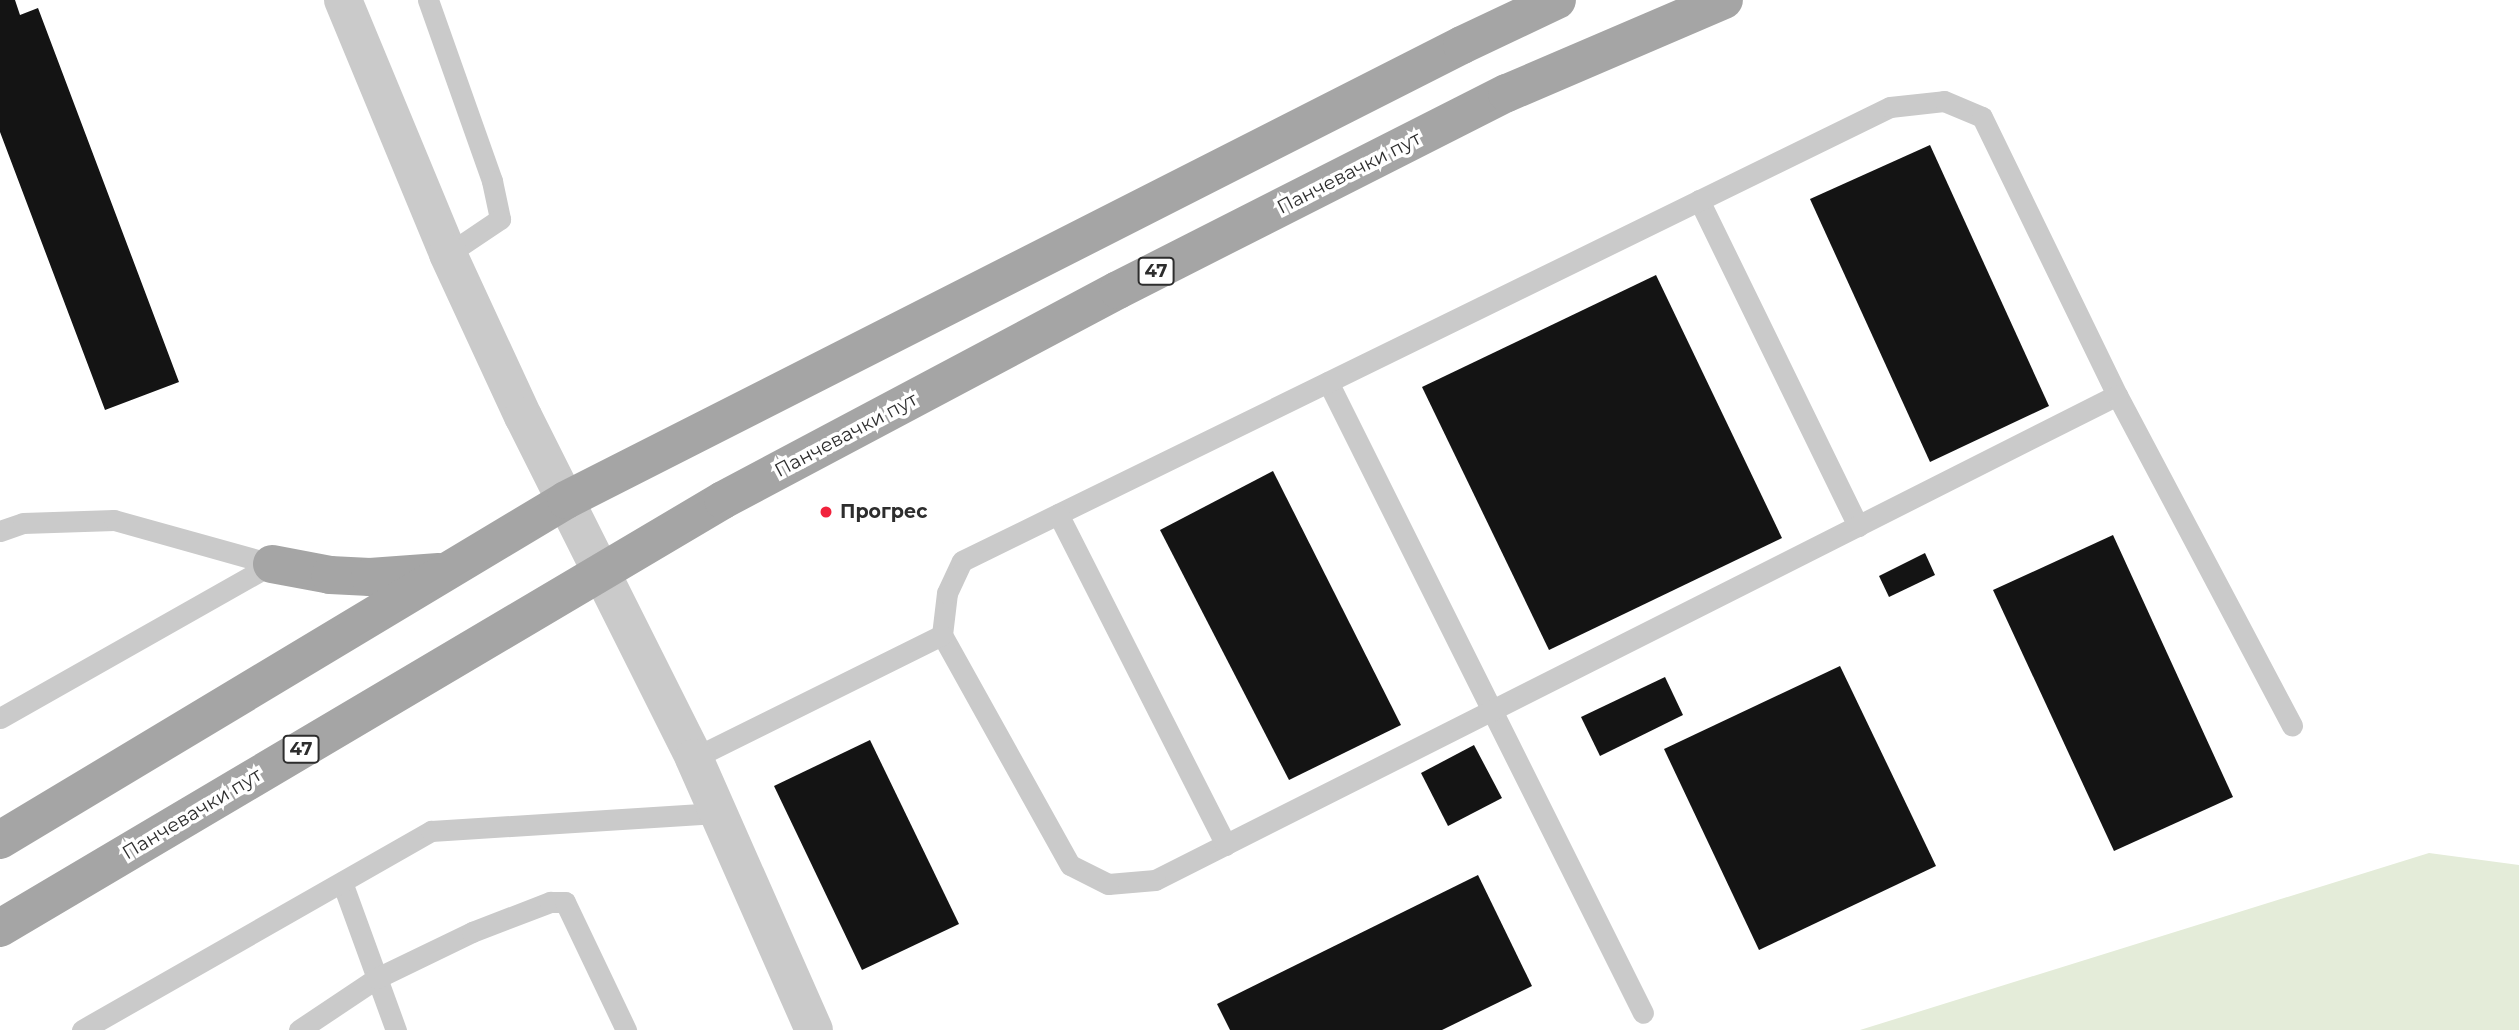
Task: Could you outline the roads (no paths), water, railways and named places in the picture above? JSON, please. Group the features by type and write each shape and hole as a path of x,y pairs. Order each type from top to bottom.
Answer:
{"main road":[{"path":"0,840 566,500 1462,45 1557,0"},
{"name":"Панчевачки пут","path":"0,928 711,507 1118,290 1507,93 1724,0"},
{"path":"272,564 330,575 370,577 448,571"}],"street":[{"path":"343,0 447,254 694,758 814,1030"}],"lane":[{"path":"428,0 492,181 500,219 447,254"},
{"path":"2117,396 1155,880 1108,884 1070,865 942,635 947,593 962,561 1890,107 1944,101 1982,117 2117,396 2292,726"},
{"path":"1699,200 1858,527"},
{"path":"1328,382 1643,1013"},
{"path":"1058,514 1226,845"},
{"path":"0,531 23,523 114,520 272,564"},
{"path":"0,718 272,564"},
{"path":"694,758 942,635"},
{"path":"82,1030 431,831 716,813"},
{"path":"342,882 396,1030"},
{"path":"299,1030 377,978 472,932 550,902 565,902 626,1030"}],"place":[{"name":"Прогрес","path":"826,512"}]}
